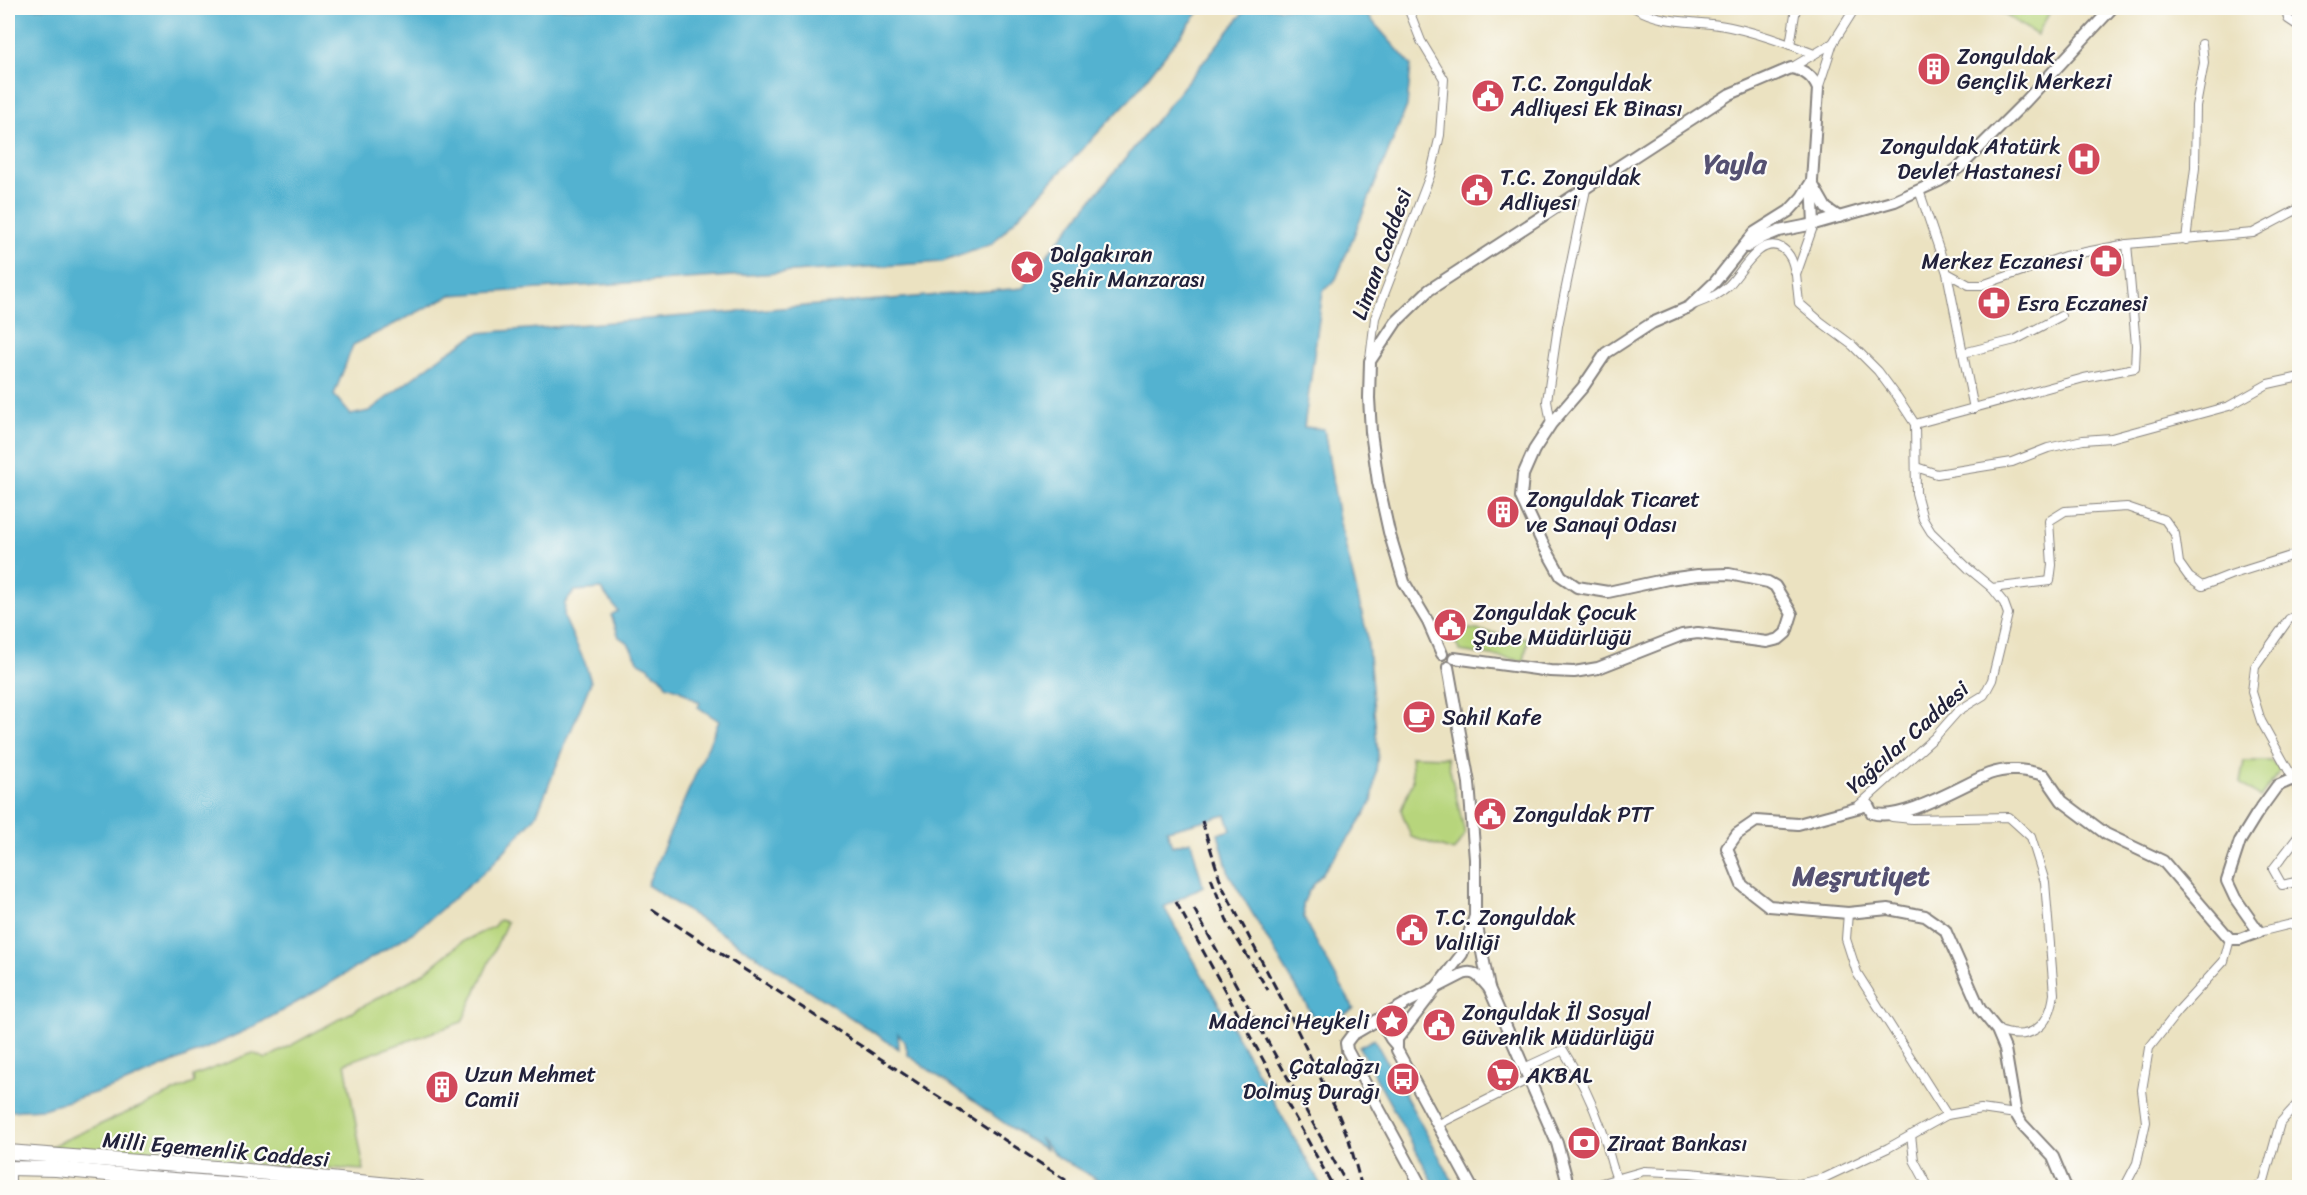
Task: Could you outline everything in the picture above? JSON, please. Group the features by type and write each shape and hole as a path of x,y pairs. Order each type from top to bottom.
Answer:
{"highway":[{"name":"Milli Egemenlik Caddesi","path":"10,1158 228,1169 420,1188"},
{"name":"Milli Egemenlik Caddesi","path":"10,1158 56,1169 274,1188"}],"main road":[{"path":"1738,253 1762,237 1895,201 1939,181 1960,166 2025,102 2112,8"},
{"path":"1370,361 1396,322 1429,290 1730,94 1791,68 1807,73 1815,80 1818,88 1812,181 1814,224"},
{"path":"1812,181 1817,195 1826,208 1839,217"},
{"path":"1569,1188 1557,1143 1489,988 1475,916 1475,859 1469,783 1451,663 1574,672 1598,668 1682,635 1698,633 1767,642 1779,639 1786,633 1792,614 1784,597 1775,586 1768,582 1729,574 1698,575 1608,592 1577,586 1561,576 1521,497 1523,475 1534,450 1551,424 1583,387 1606,354 1652,323 1689,307 1715,282 1754,233 1790,210 1802,198 1812,181"},
{"name":"Liman Caddesi","path":"1370,361 1371,432 1378,483 1389,532 1404,582 1428,622 1442,654 1449,653 1451,663"},
{"name":"Yağcılar Caddesi","path":"1854,810 1868,805 1872,813 1877,815 1935,801 1991,774 2020,769 2044,775 2062,801 2106,834 2163,861 2230,939"},
{"path":"2230,939 2240,939 2259,932 2235,898 2227,881 2240,841 2277,786 2296,777"},
{"path":"1854,810 1798,824 1756,821 1737,834 1727,848 1742,885 1769,906 1848,913 1888,909 1925,916 1945,930 1980,1009 1997,1030 2005,1049 2016,1114 2022,1124 2054,1157 2066,1188"},
{"path":"1472,1188 1397,1050 1397,1040 1462,954 1475,916"},
{"path":"1422,1188 1347,1050 1346,1043 1352,1035 1468,972 1476,974 1489,988"},
{"path":"1375,1022 1397,1046"}],"street":[{"name":"Liman Caddesi","path":"1370,361 1375,318 1428,182 1440,135 1444,78 1421,41 1408,8"},
{"path":"1635,8 1665,20 1728,27 1767,36 1814,54"},
{"path":"1790,45 1796,8"},
{"path":"1818,88 1833,43 1855,8"},
{"path":"2286,8 2288,19 2300,27"},
{"path":"1791,68 1833,43"},
{"path":"2186,240 2195,168 2196,106 2204,63 2202,44"},
{"path":"1551,424 1547,401 1558,326 1586,189"},
{"path":"1919,190 1947,273 1974,409"},
{"path":"1947,273 1969,285 1982,285 2065,256 2127,244 2253,233 2300,208"},
{"path":"1796,276 1814,224"},
{"path":"1689,307 1712,298 1729,285 1755,255 1767,246 1777,245 1785,250 1793,261 1799,303 1852,345 1878,371 1915,424 2084,378 2135,368 2136,345 2127,244"},
{"path":"1963,353 2015,340 2061,315"},
{"path":"1917,467 1937,474 2012,462 2048,448 2084,440 2111,438 2229,406 2268,384 2300,376"},
{"name":"Yağcılar Caddesi","path":"1854,810 1935,737 1958,711 1984,694 1992,680 2008,614 2004,603 1992,588 1931,532 1923,519 1916,493 1915,424"},
{"path":"1992,588 2050,581 2052,565 2049,521 2065,511 2087,508 2127,507 2165,520 2175,534 2179,563 2189,577 2202,586 2300,553"},
{"path":"2300,614 2289,619 2255,667 2252,693 2261,721 2296,777 2300,791"},
{"path":"1877,815 1912,819 2009,817 2031,837 2045,882 2054,994 2052,1009 2044,1024 2026,1034 2012,1036 1997,1030"},
{"path":"2300,834 2273,869 2282,885 2300,881"},
{"path":"1848,913 1846,939 1857,973 1947,1115"},
{"path":"2259,932 2300,922"},
{"path":"2124,1188 2137,1162 2146,1122 2142,1090 2149,1048 2179,1010 2224,961 2230,939"},
{"path":"1524,1068 1563,1050 1580,1080 1602,1130 1621,1188"},
{"path":"1439,1124 1529,1079"},
{"path":"2256,1188 2264,1181 2280,1123 2300,1101"},
{"path":"1584,1188 1644,1171 1690,1173 1798,1184 1824,1178 1947,1115 1981,1109 2016,1114"},
{"path":"1911,1135 1914,1160 1929,1188"},
{"path":"10,1158 10,1188"}],"green space":[{"path":"1994,8 2052,8 2037,35"},
{"path":"1464,628 1528,639 1524,661 1460,651 1451,635"},
{"path":"1411,756 1447,757 1465,834 1454,851 1411,837 1401,810 1413,781"},
{"path":"2244,761 2270,761 2282,768 2260,798 2240,783"},
{"path":"499,920 507,922 462,1022 345,1063 364,1170 251,1164 47,1148 194,1083 193,1076 253,1053 266,1059 422,974 462,942 493,927"}],"water":[{"path":"8,8 1202,8 1132,97 992,244 942,262 451,295 353,345 334,395 351,415 369,411 442,356 478,333 1024,288 1035,270 1247,8 1361,8 1411,65 1407,106 1336,279 1323,291 1304,427 1324,429 1339,519 1367,634 1378,754 1372,802 1352,834 1308,892 1303,904 1304,917 1309,929 1354,1009 1320,1028 1229,874 1218,834 1231,830 1226,815 1167,830 1172,846 1191,841 1203,886 1164,907 1322,1187 1104,1187 1092,1181 1100,1181 1059,1158 1039,1138 1047,1150 1027,1139 908,1055 905,1042 898,1034 899,1049 647,885 719,721 698,707 700,703 680,690 666,685 660,675 654,674 649,667 639,662 628,643 619,637 611,615 618,611 601,589 575,591 565,603 564,617 591,682 536,816 489,868 417,930 319,990 251,1028 123,1084 43,1109 8,1111"},
{"path":"1374,1039 1456,1187 1436,1187 1359,1047"}],"railway":[{"path":"1202,821 1222,886 1287,1009 1339,1116 1349,1140 1362,1188"},
{"path":"1211,878 1229,926 1268,990"},
{"path":"1176,902 1334,1188"},
{"path":"652,909 1078,1188"},
{"path":"1194,909 1349,1188"}],"place":[{"name":"Zonguldak Gençlik Merkezi","path":"1934,69"},
{"name":"T.C. Zonguldak Adliyesi Ek Binası","path":"1488,96"},
{"name":"Zonguldak Atatürk Devlet Hastanesi","path":"2084,159"},
{"name":"T.C. Zonguldak Adliyesi","path":"1477,190"},
{"name":"Merkez Eczanesi","path":"2106,261"},
{"name":"Dalgakıran Şehir Manzarası","path":"1027,267"},
{"name":"Esra Eczanesi","path":"1994,303"},
{"name":"Zonguldak Ticaret ve Sanayi Odası","path":"1503,512"},
{"name":"Zonguldak Çocuk Şube Müdürlüğü","path":"1450,625"},
{"name":"Sahil Kafe","path":"1419,717"},
{"name":"Zonguldak PTT","path":"1490,814"},
{"name":"T.C. Zonguldak Valiliği","path":"1412,930"},
{"name":"Madenci Heykeli","path":"1392,1021"},
{"name":"Zonguldak İl Sosyal Güvenlik Müdürlüğü","path":"1439,1025"},
{"name":"AKBAL","path":"1503,1075"},
{"name":"Çatalağzı Dolmuş Durağı","path":"1403,1079"},
{"name":"Uzun Mehmet Camii","path":"442,1087"},
{"name":"Ziraat Bankası","path":"1584,1143"}],"district":[{"name":"Yayla","path":"1735,163"},
{"name":"Meşrutiyet","path":"1861,875"}]}
